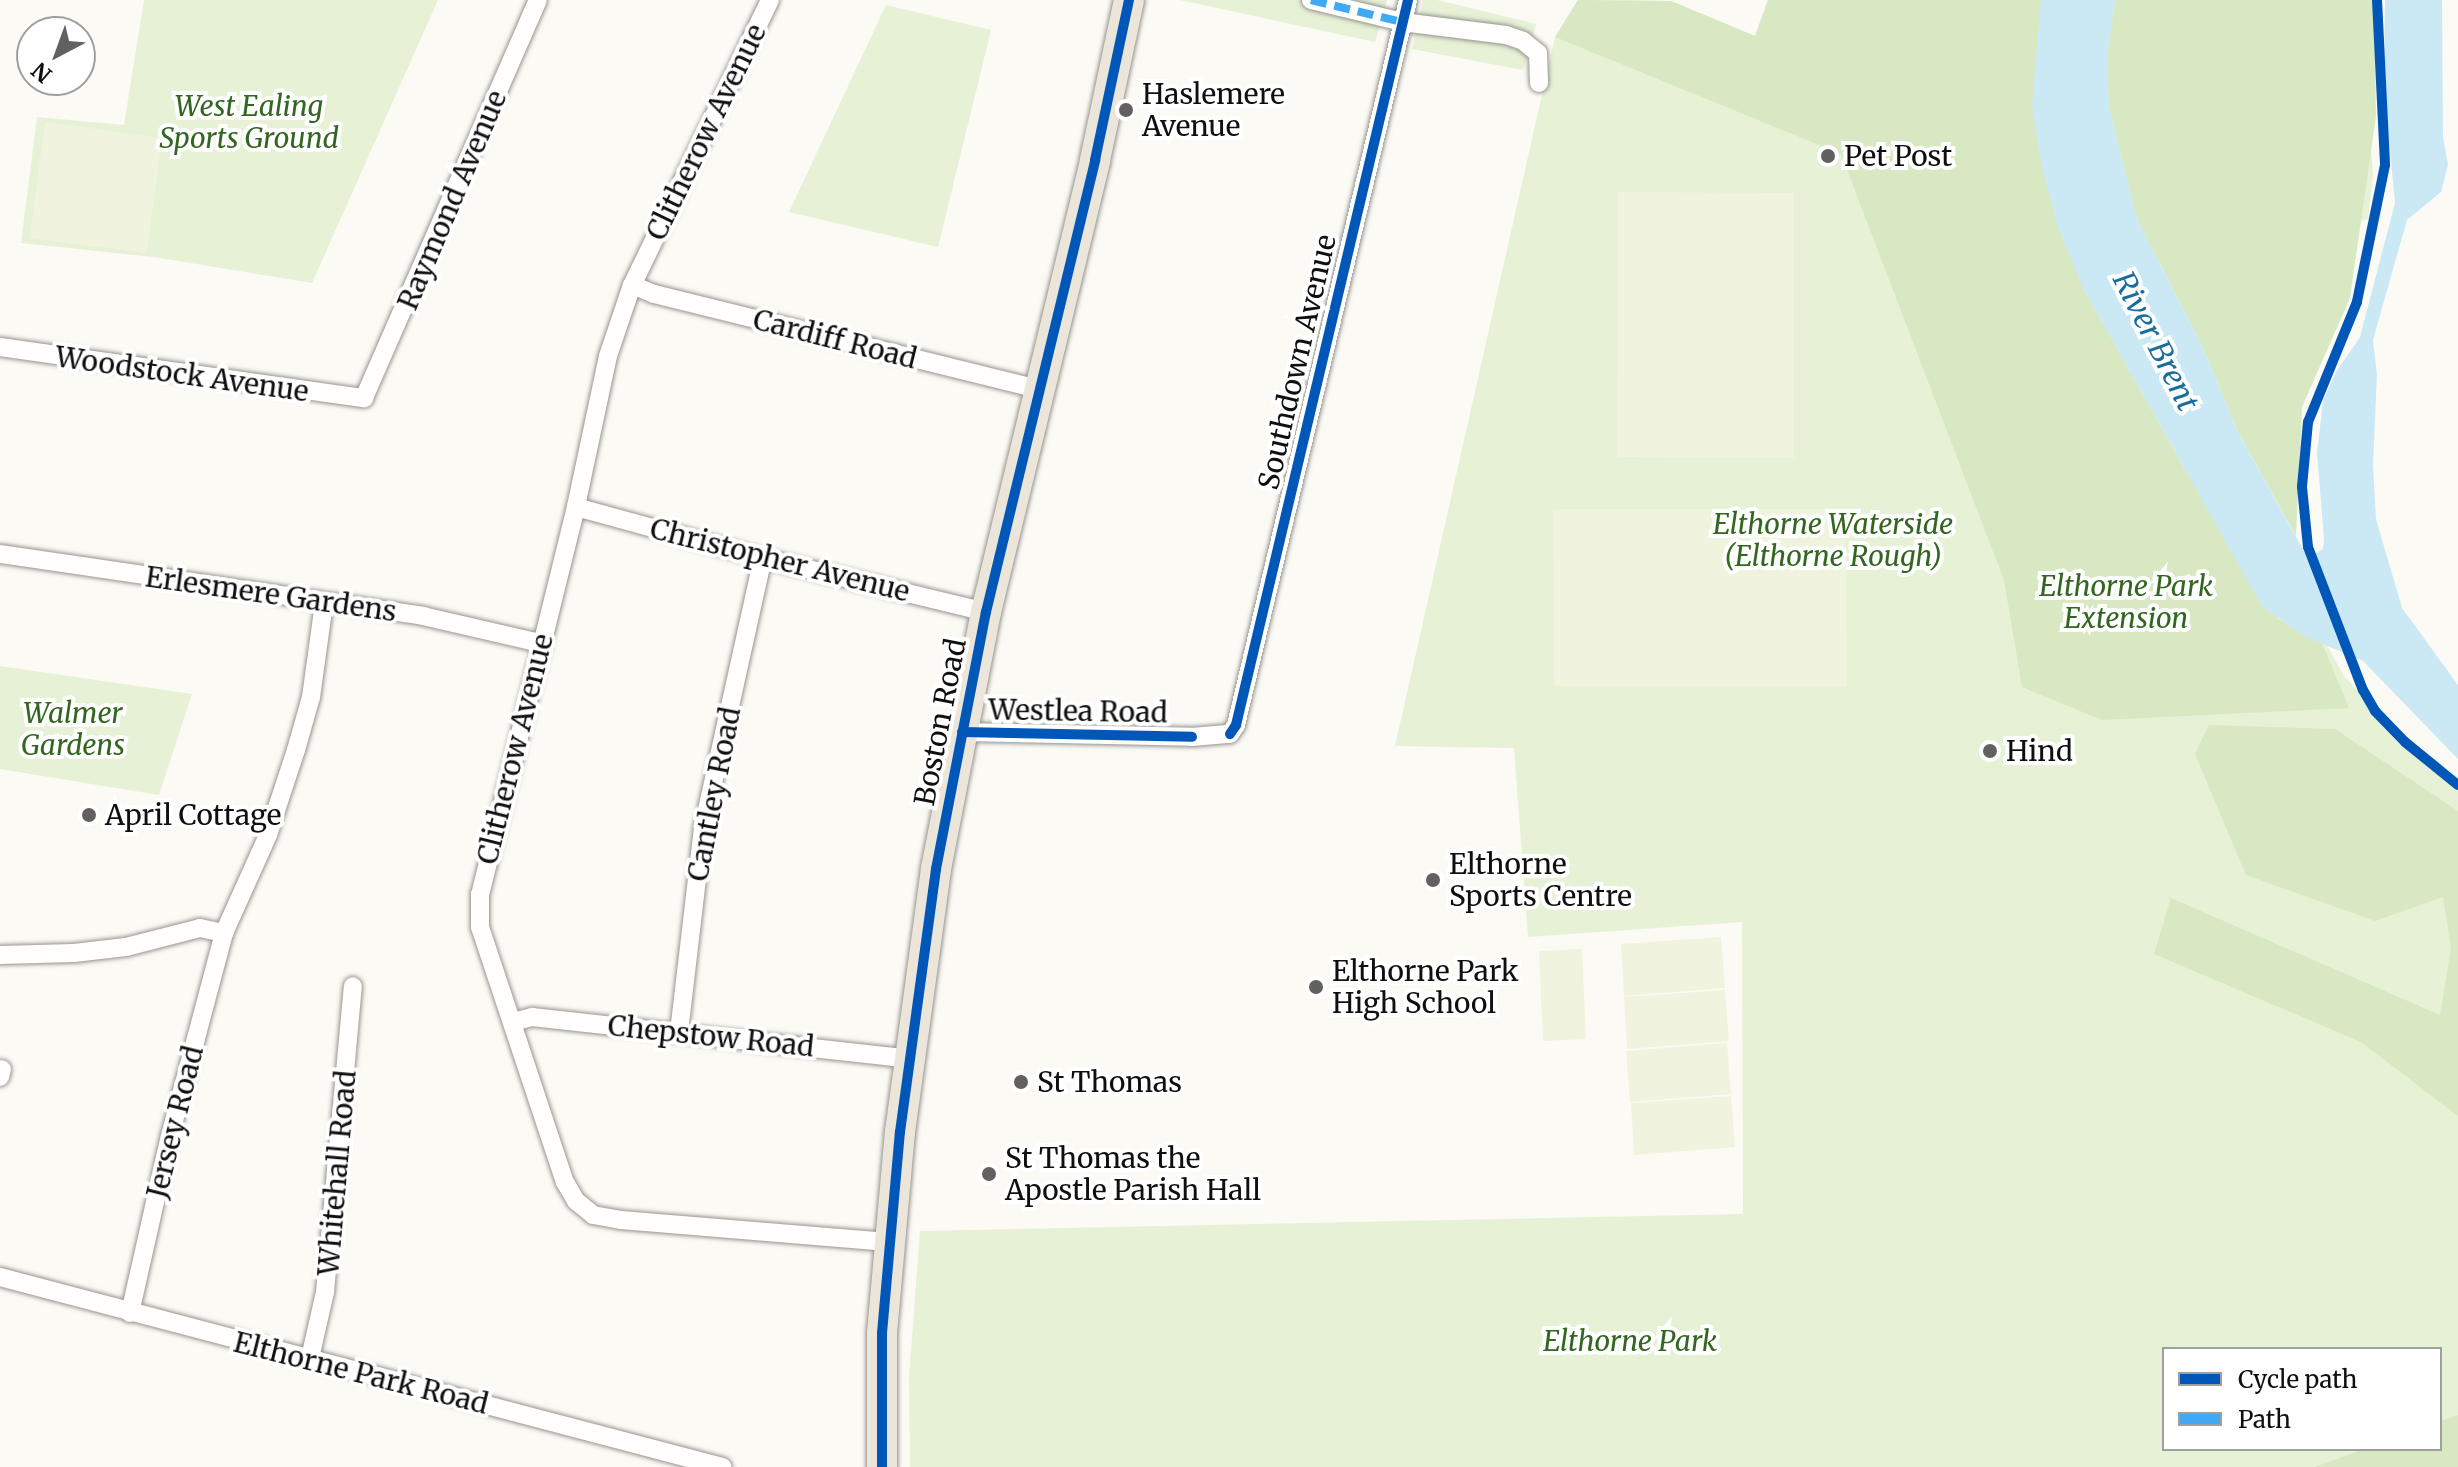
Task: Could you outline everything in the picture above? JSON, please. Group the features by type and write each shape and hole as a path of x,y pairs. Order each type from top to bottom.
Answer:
{"main road":[{"name":"Boston Road","path":"882,1467 882,1333 900,1132 936,869 986,612 1095,160 1129,0"}],"street":[{"name":"Raymond Avenue","path":"364,398 538,0"},
{"name":"Clitherow Avenue","path":"770,0 632,285 608,356 576,507 480,894 480,927 565,1182 576,1201 593,1215 621,1220 891,1242"},
{"path":"1311,0 1402,22 1506,35 1523,41 1538,53 1539,83"},
{"name":"Southdown Avenue","path":"1236,738 1236,725 1408,0"},
{"name":"Cardiff Road","path":"632,285 654,294 1038,389"},
{"name":"Woodstock Avenue","path":"0,347 364,398"},
{"name":"Christopher Avenue","path":"576,507 763,558 986,612"},
{"name":"Erlesmere Gardens","path":"0,554 423,616 540,643"},
{"name":"Cantley Road","path":"679,1032 703,828 763,558"},
{"name":"Jersey Road","path":"130,1313 170,1136 224,933 268,835 311,697 324,603"},
{"name":"Westlea Road","path":"962,732 1236,738"},
{"path":"0,955 126,947 200,928 224,933"},
{"name":"Whitehall Road","path":"310,1358 325,1292 353,986"},
{"name":"Chepstow Road","path":"513,1022 532,1017 910,1059"},
{"name":"Elthorne Park Road","path":"0,1277 722,1467"}],"green space":[{"name":"West Ealing Sports Ground","path":"144,0 438,0 312,283 154,257 21,243 37,117 124,125"},
{"path":"1180,0 1387,0 1375,42"},
{"path":"1423,0 1437,0 1536,24 1523,70 1412,49"},
{"name":"Elthorne Waterside (Elthorne Rough)","path":"1578,0 1671,1 1755,36 1768,0 2366,0 2365,81 2373,173 2368,219 2120,272 2344,676 2405,742 2458,785 2458,1467 910,1467 909,1378 920,1231 1743,1214 1742,922 1528,937 1514,748 1395,746 1555,37"},
{"name":"Elthorne Park Extension","path":"1578,0 1671,1 1755,36 1768,0 2041,0 2039,55 2083,288 2184,468 2278,619 2322,643 2349,708 2102,720 2022,687 2004,580 1841,154 1555,37"},
{"path":"2115,0 2374,0 2376,116 2350,298 2302,407 2296,536 2237,430 2203,348 2136,217 2109,106 2107,59"},
{"path":"886,5 991,30 938,247 789,212"},
{"path":"45,122 162,138 147,253 30,238"},
{"path":"1618,192 1794,193 1794,458 1617,457"},
{"path":"1553,509 1846,509 1847,686 1554,686"},
{"name":"Walmer Gardens","path":"0,666 192,694 159,795 0,769"},
{"path":"2209,725 2335,729 2458,811 2458,1116 2361,1042 2154,954 2171,898 2440,1015 2451,948 2443,897 2375,921 2246,875 2195,754"},
{"path":"1721,937 1725,988 1624,996 1621,944"},
{"path":"1582,949 1586,1039 1543,1041 1539,951"},
{"path":"1725,990 1729,1041 1627,1049 1624,997"},
{"path":"1727,1043 1731,1094 1630,1102 1626,1051"},
{"path":"1731,1096 1735,1147 1634,1155 1631,1103"},
{"path":"2458,1415 2458,1467 2315,1467 2359,1451 2442,1451 2442,1420"}],"water":[{"name":"River Brent","path":"2041,0 2115,0 2107,59 2109,106 2136,217 2203,348 2237,430 2305,553 2311,556 2323,549 2324,539 2317,453 2323,401 2336,372 2360,337 2395,203 2384,89 2385,0 2442,0 2443,136 2448,165 2441,192 2407,220 2373,340 2377,375 2373,464 2376,519 2402,608 2458,685 2458,759 2363,661 2304,636 2262,606 2083,288 2058,227 2042,168 2032,105"}],"marked path":[{"path":"1311,0 1402,22"}],"cycle path":[{"path":"882,1467 882,1333 900,1132 936,869 986,612 1095,160 1129,0"},
{"path":"1230,734 1236,725 1408,0"},
{"path":"2377,0 2385,165 2357,302 2308,422 2302,487 2308,547 2363,690 2375,711 2405,742 2458,785"},
{"path":"962,732 1192,737"}],"place":[{"name":"Haslemere Avenue","path":"1126,110"},
{"name":"Pet Post","path":"1828,156"},
{"name":"Hind","path":"1990,751"},
{"name":"April Cottage","path":"89,815"},
{"name":"Elthorne Sports Centre","path":"1433,880"},
{"name":"Elthorne Park High School","path":"1316,987"},
{"name":"St Thomas","path":"1021,1082"},
{"name":"St Thomas the Apostle Parish Hall","path":"989,1174"}],"park label":[{"name":"Elthorne Park","path":"1630,1341"}]}
